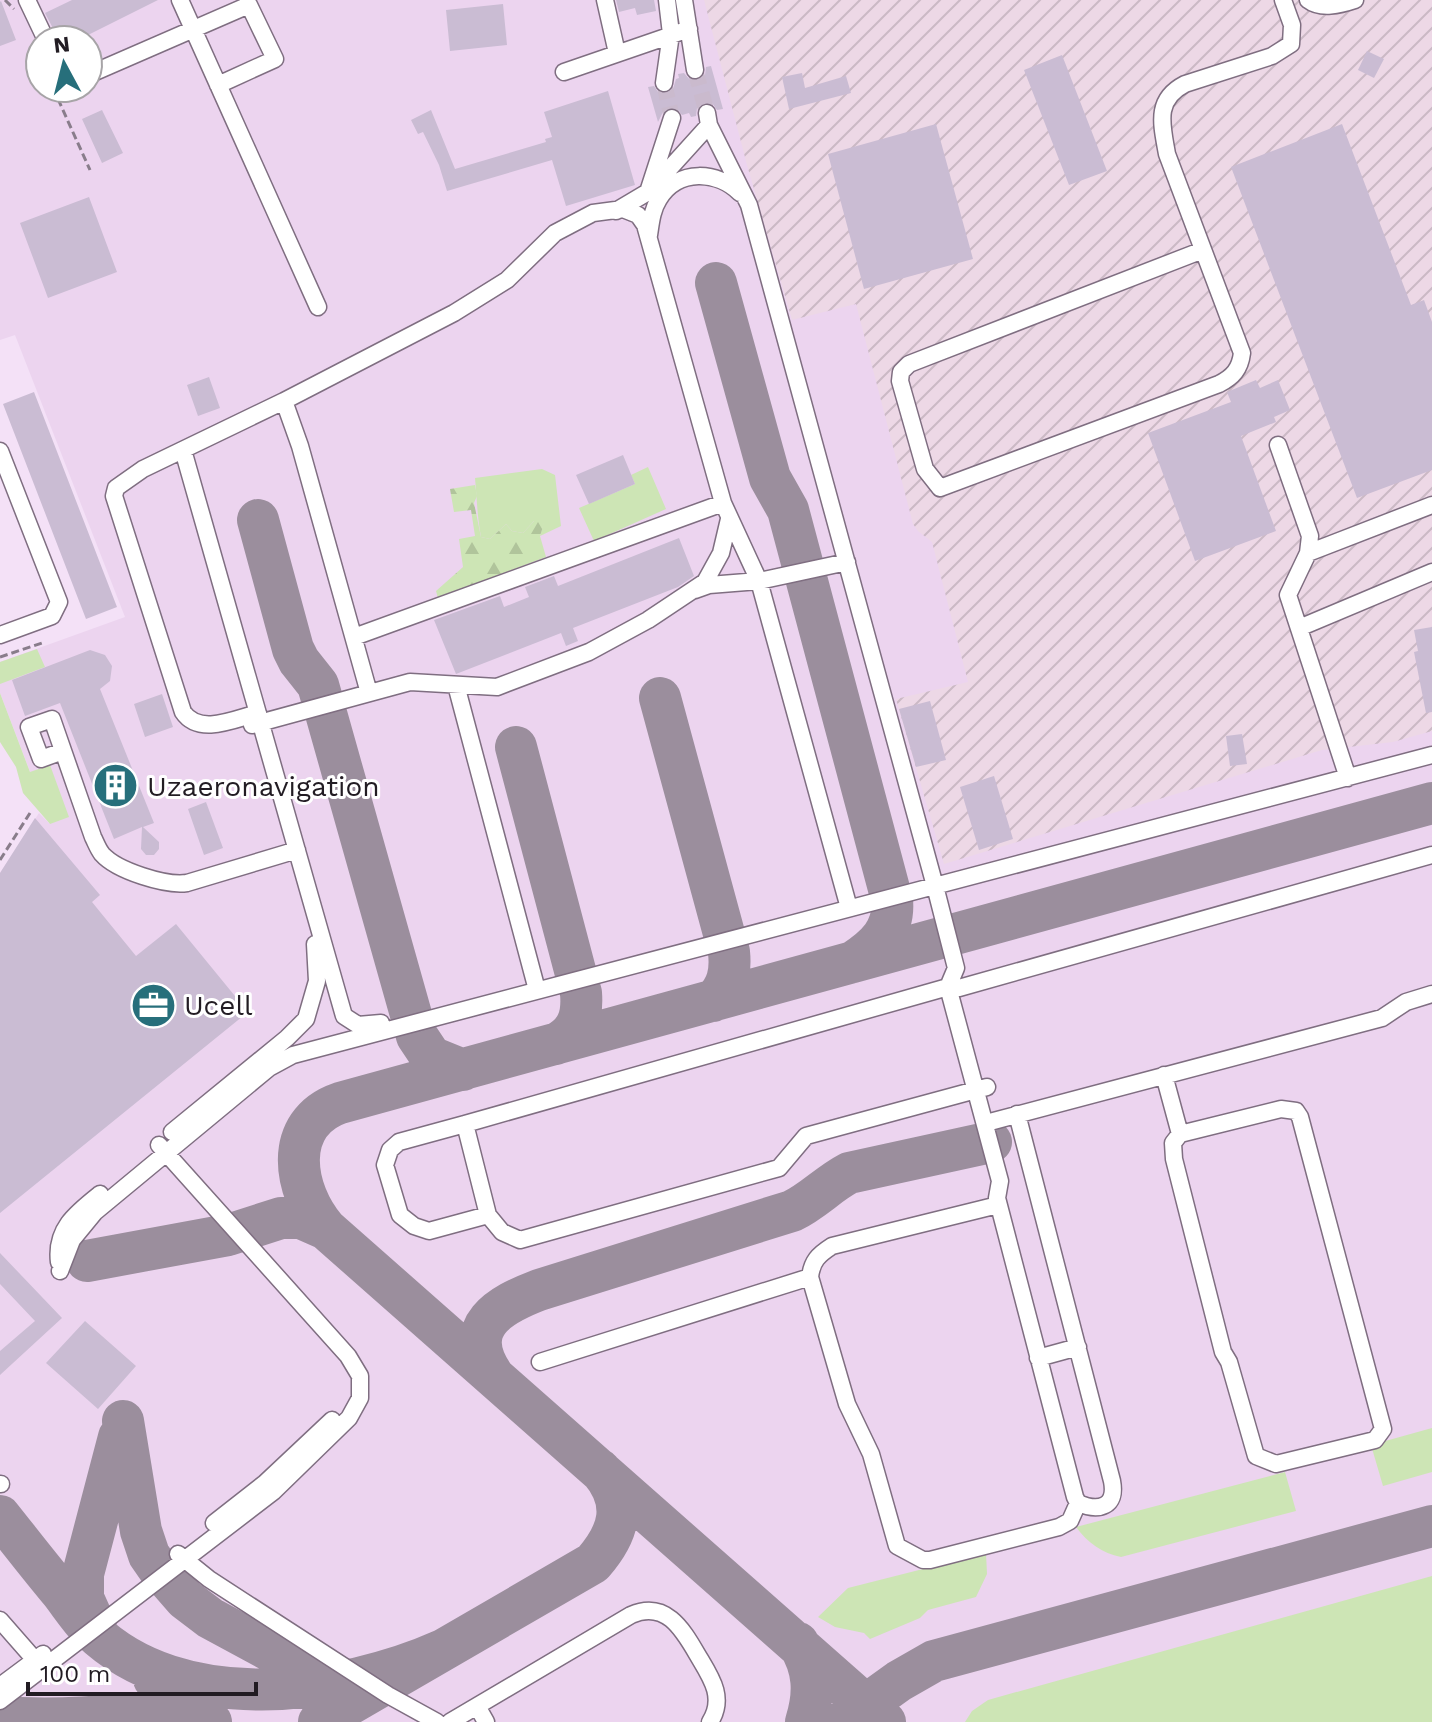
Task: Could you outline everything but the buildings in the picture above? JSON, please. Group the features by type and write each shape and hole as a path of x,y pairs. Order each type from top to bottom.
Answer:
{"lane":[{"path":"27,0 38,24"},
{"path":"180,0 318,307"},
{"path":"605,0 617,53"},
{"path":"664,83 671,34 667,0"},
{"path":"684,0 695,70"},
{"path":"1203,250 909,364 901,372 900,381 925,469 933,481 940,488 1230,378 1240,365 1242,353 1167,154 1162,123 1164,103 1174,90 1185,84 1272,56 1291,44 1292,25 1283,0"},
{"path":"1308,0 1315,5 1341,5 1355,0"},
{"path":"104,68 249,5 275,59 218,85"},
{"path":"564,72 689,29"},
{"path":"648,192 672,118"},
{"path":"648,192 708,119 749,205 939,883 948,898 966,966 954,987 991,1122 991,1142 1000,1181 998,1205 1078,1503 1070,1521 1065,1524 923,1560 897,1546 871,1454 843,1395 810,1277 812,1264 832,1246 998,1205"},
{"path":"721,553 705,582 619,638 497,687 416,691 255,720 203,718 187,706 123,495 132,484 181,455 458,319 512,286 565,235 648,192 682,179 704,176 724,180 749,205"},
{"path":"649,237 658,200 682,179"},
{"path":"620,208 640,217 649,237 726,511 759,581 848,905"},
{"path":"286,405 369,693"},
{"path":"1278,445 1310,536 1308,553 1288,595 1348,778"},
{"path":"0,451 59,602 52,616 0,635"},
{"path":"181,455 255,720 346,1022 340,1041 329,1046 322,1046 310,1039 305,1026 315,992 318,961 292,847"},
{"path":"1308,553 1432,505"},
{"path":"255,720 410,682 498,694 595,659 652,628 709,585 721,553 726,511"},
{"path":"354,637 726,511"},
{"path":"690,592 709,585 759,581 847,562"},
{"path":"1299,628 1432,572"},
{"path":"457,688 536,986"},
{"path":"63,751 93,837 115,854 172,877 292,847"},
{"path":"158,1151 287,1038 310,1013 322,1006 335,1008 356,1025 371,1025 536,986 1432,755"},
{"path":"488,1215 429,1231 414,1226 400,1215 385,1165 390,1150 399,1142 1432,855"},
{"path":"954,987 971,993 1432,867"},
{"path":"60,1271 57,1246 67,1235 75,1215 278,1062 293,1055 536,986"},
{"path":"991,1122 1363,1023 1389,1015 1406,1002 1432,994"},
{"path":"1164,1075 1180,1134"},
{"path":"465,1124 488,1215 493,1224 509,1237 520,1240 779,1168 806,1136 982,1088"},
{"path":"1281,1109 1296,1111 1300,1117 1382,1423 1381,1434 1375,1440 1288,1463 1268,1463 1256,1456 1229,1362 1223,1352 1174,1159 1173,1143 1180,1134 1281,1109"},
{"path":"1017,1114 1115,1494 1111,1502 1099,1507 1089,1508 1078,1503"},
{"path":"0,1701 181,1556 265,1483 342,1410 350,1394 350,1378 340,1361 158,1151"},
{"path":"540,1362 810,1277"},
{"path":"1038,1358 1078,1347"},
{"path":"0,1686 181,1556"},
{"path":"181,1556 209,1579 388,1695 437,1722"},
{"path":"450,1722 631,1615 654,1611 669,1617 681,1627 712,1679 717,1693 717,1707 710,1722"},
{"path":"0,1620 35,1660"},
{"path":"477,1706 486,1722"}],"path":[{"path":"60,104 90,170"},
{"path":"0,657 45,642"},
{"path":"0,860 30,813"},
{"path":"6,851 12,854"}],"shaded area":[{"path":"0,0 1432,0 1432,1722 0,1722 0,873 39,813 50,824 0,693 0,662 125,617 15,335 0,340"},
{"path":"704,0 1432,0 1432,731 1393,742 1322,750 944,864 896,699 968,682 932,542 913,524 856,304 792,320"}],"green space":[{"path":"648,467 666,509 594,541 579,508 635,484 631,475"},
{"path":"542,469 555,475 561,526 540,536 544,521 534,521 523,533 512,531 506,524 490,539 481,537 475,478"},
{"path":"475,485 477,496 474,503 481,537 490,539 506,524 512,531 523,533 534,521 545,520 540,536 546,557 438,598 436,591 463,567 459,539 475,536 471,510 454,512 450,489"},
{"path":"37,649 45,667 0,684 0,662"},
{"path":"0,693 30,772 50,765 69,817 50,824 23,793 16,767 0,742"},
{"path":"1432,1428 1432,1472 1383,1486 1371,1445"},
{"path":"1285,1472 1296,1511 1121,1557 1096,1546 1076,1527"},
{"path":"986,1553 987,1574 976,1597 928,1610 920,1618 870,1639 864,1633 835,1627 818,1617 848,1588"},
{"path":"1432,1576 1432,1722 965,1722 972,1711 988,1700"}],"taxiway":[{"path":"716,283 770,478 788,510 892,900 890,920 882,937 853,962"},
{"path":"258,520 293,649 318,685 417,1036 431,1057 463,1070"},
{"path":"660,698 729,952 727,979 713,1001"},
{"path":"516,747 581,993 577,1023 569,1035 556,1044"},
{"path":"885,1722 326,1229 306,1196 301,1178 301,1142 309,1126 321,1113 340,1103 1432,803"},
{"path":"492,1374 481,1343 483,1330 499,1311 525,1296 792,1211 849,1173 991,1142"},
{"path":"87,1261 228,1235 281,1218 301,1218 326,1229"},
{"path":"123,1421 141,1531 149,1555 158,1568 185,1599 210,1618 334,1685"},
{"path":"96,1627 83,1598 83,1574 119,1437"},
{"path":"319,1722 593,1563 609,1540 617,1517 615,1494 600,1470"},
{"path":"0,1516 91,1630 127,1657 169,1676 214,1686 262,1690 310,1687 402,1666 443,1650"},
{"path":"842,1722 899,1681 934,1661 1432,1526"},
{"path":"798,1643 811,1681 811,1701 806,1722"},
{"path":"154,1679 211,1722"},
{"path":"0,1717 52,1719 104,1716 207,1703"}],"tunnel":[{"path":"695,70 707,113"},
{"path":"664,83 672,118"}],"place":[{"name":"Uzaeronavigation","path":"116,786"},
{"name":"Ucell","path":"153,1005"}]}
